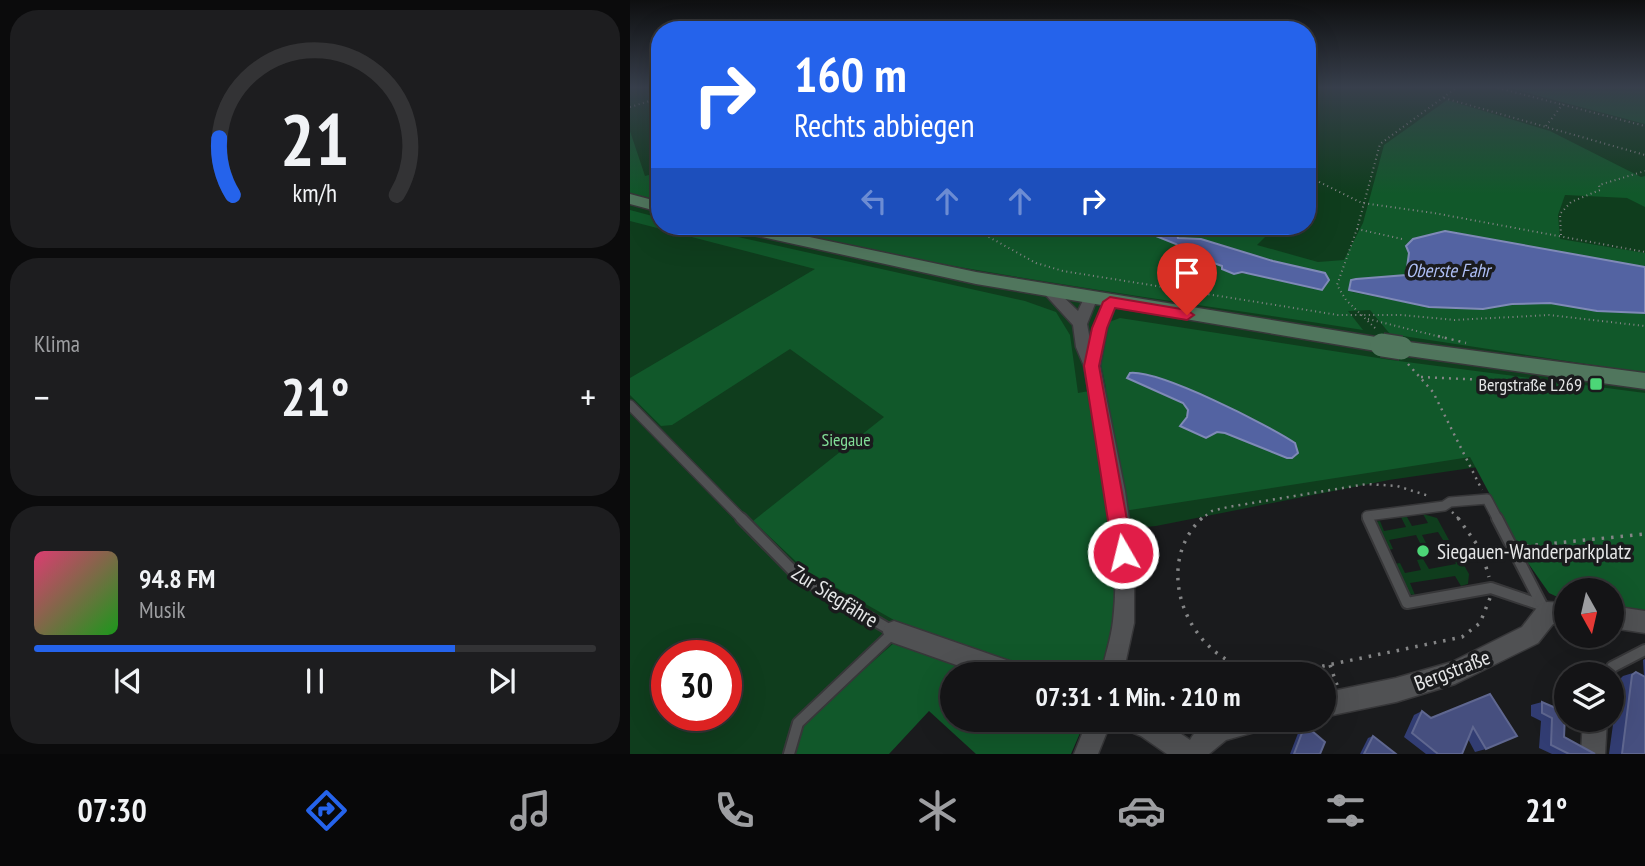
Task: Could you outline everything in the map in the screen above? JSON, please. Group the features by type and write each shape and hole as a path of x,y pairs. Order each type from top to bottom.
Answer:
{"main road":[{"path":"630,199 651,205"},
{"path":"774,235 1090,299 1645,381"}],"street":[{"path":"1049,291 1068,307 1080,324 1084,347 1092,366 1121,533 1125,573 1124,618 1115,662"},
{"path":"1080,324 1090,299"},
{"path":"1092,366 1100,328 1110,302"},
{"name":"Bergstraße","path":"1336,702 1396,690 1455,673 1530,635 1551,611"},
{"path":"1624,619 1645,622"},
{"name":"Zur Siegfähre","path":"894,632 980,662"},
{"path":"1086,754 1095,732"},
{"path":"1156,732 1188,754"},
{"path":"1196,754 1201,741 1212,732"},
{"path":"1593,754 1594,732"}],"lane":[{"name":"Zur Siegfähre","path":"630,405 798,576 894,632"},
{"path":"1487,499 1512,548 1551,611 1491,588 1407,603 1367,516 1444,506 1450,502 1487,499"},
{"path":"789,754 799,723 894,632"},
{"path":"1622,662 1645,650"}],"path":[{"path":"1409,123 1380,144 1357,229 1337,285 1346,300 1421,377 1441,408 1487,499"},
{"path":"1536,123 1645,155"},
{"path":"1560,237 1560,214 1572,201 1600,190 1599,185 1605,181 1645,171"},
{"path":"1316,180 1362,203 1434,213 1645,252"},
{"path":"1357,229 1402,239"},
{"path":"985,235 1036,263 1063,271 1338,315 1401,315 1454,320 1549,315 1645,326"},
{"path":"1365,317 1464,341 1470,348"},
{"path":"1421,377 1555,383"},
{"path":"1229,662 1201,639 1186,618 1177,592 1176,570 1184,542 1197,522 1219,509 1377,484 1394,485 1422,493 1444,506 1463,522 1475,539 1489,570 1491,588 1486,613 1473,630 1462,638 1336,663"},
{"path":"1512,548 1645,534"}],"green space":[{"name":"Siegaue","path":"630,123 651,123 651,235 1316,235 1316,123 1645,123 1645,613 1624,612 1624,578 1557,578 1478,467 1389,480 1156,526 1116,530 936,663 804,754 630,754"},
{"path":"1415,123 1524,123 1550,131 1641,177 1645,176 1645,207 1627,198 1565,195 1558,215 1560,239 1645,253 1645,267 1445,231 1413,239 1406,246 1409,253 1406,275 1352,292 1429,307 1483,309 1512,304 1550,303 1597,311 1645,313 1645,373 1390,334 1370,310 1348,311 1363,330 983,271 798,235 1154,235 1234,274 1325,273 1273,261 1202,239 1180,239 1178,235 1267,235 1257,245 1318,262 1344,260 1363,223 1384,145"},
{"path":"630,131 645,176 651,174 651,199 630,193"},
{"path":"630,210 651,216 651,226 630,221"},
{"path":"684,235 729,235 1025,301 1056,312 1070,335 1078,393 1106,388 1100,360 1109,322 1120,318 1391,360 1645,393 1645,613 1624,610 1624,578 1554,578 1554,595 1549,593 1521,553 1470,457 1111,513 1117,569 1114,633 1105,662 940,662 940,721 929,711 889,754 795,754 798,732 805,721 910,629 805,570 753,521 884,417 790,349 672,425 661,426 630,395 630,378 815,269","holes":["1130,373 1144,375 1214,400 1295,443 1287,458 1225,433 1217,432 1206,438 1181,426 1188,410 1183,403 1128,378"]},
{"path":"1423,514 1437,518 1449,540 1443,540 1438,532 1422,535 1426,543 1421,545 1416,535 1389,540 1393,549 1388,550 1374,522 1380,521 1384,531 1406,527 1401,517 1407,517 1412,526 1428,523"},
{"path":"1457,553 1469,574 1468,584 1461,586 1455,576 1410,583 1415,595 1407,594 1394,564 1400,563 1405,573 1421,570 1417,560 1423,559 1429,569 1456,564 1451,554"},
{"path":"952,732 1080,732 1071,754 976,754"}],"water":[{"name":"Oberste Fahr","path":"1445,231 1645,267 1645,313 1597,311 1550,303 1512,304 1483,309 1429,307 1349,290 1351,280 1406,275 1409,253 1406,246 1413,239"},
{"path":"1154,235 1201,239 1273,261 1325,273 1329,280 1322,290 1242,272 1234,274 1222,269 1222,266 1186,253 1176,244"},
{"path":"1130,373 1165,380 1214,400 1295,443 1298,453 1287,458 1225,433 1217,432 1206,438 1180,426 1187,417 1188,410 1183,403 1127,378"}],"building":[{"path":"1636,672 1645,677 1645,754 1622,754 1632,675"},
{"path":"1490,694 1517,736 1486,749 1473,727 1462,754 1438,754 1412,733 1422,711 1431,718"},
{"path":"1542,702 1554,707 1554,732 1564,732 1564,737 1595,754 1569,754 1551,745 1552,718 1542,713"},
{"path":"1302,732 1313,732 1325,742 1320,754 1294,754"},
{"path":"1373,736 1396,754 1364,754"}],"place":[{"name":"Bergstraße L269","path":"1596,384"},
{"name":"Siegauen-Wanderparkplatz","path":"1423,551"}],"route":[{"path":"1123,553 1092,366 1100,328 1110,302 1187,315"}]}
